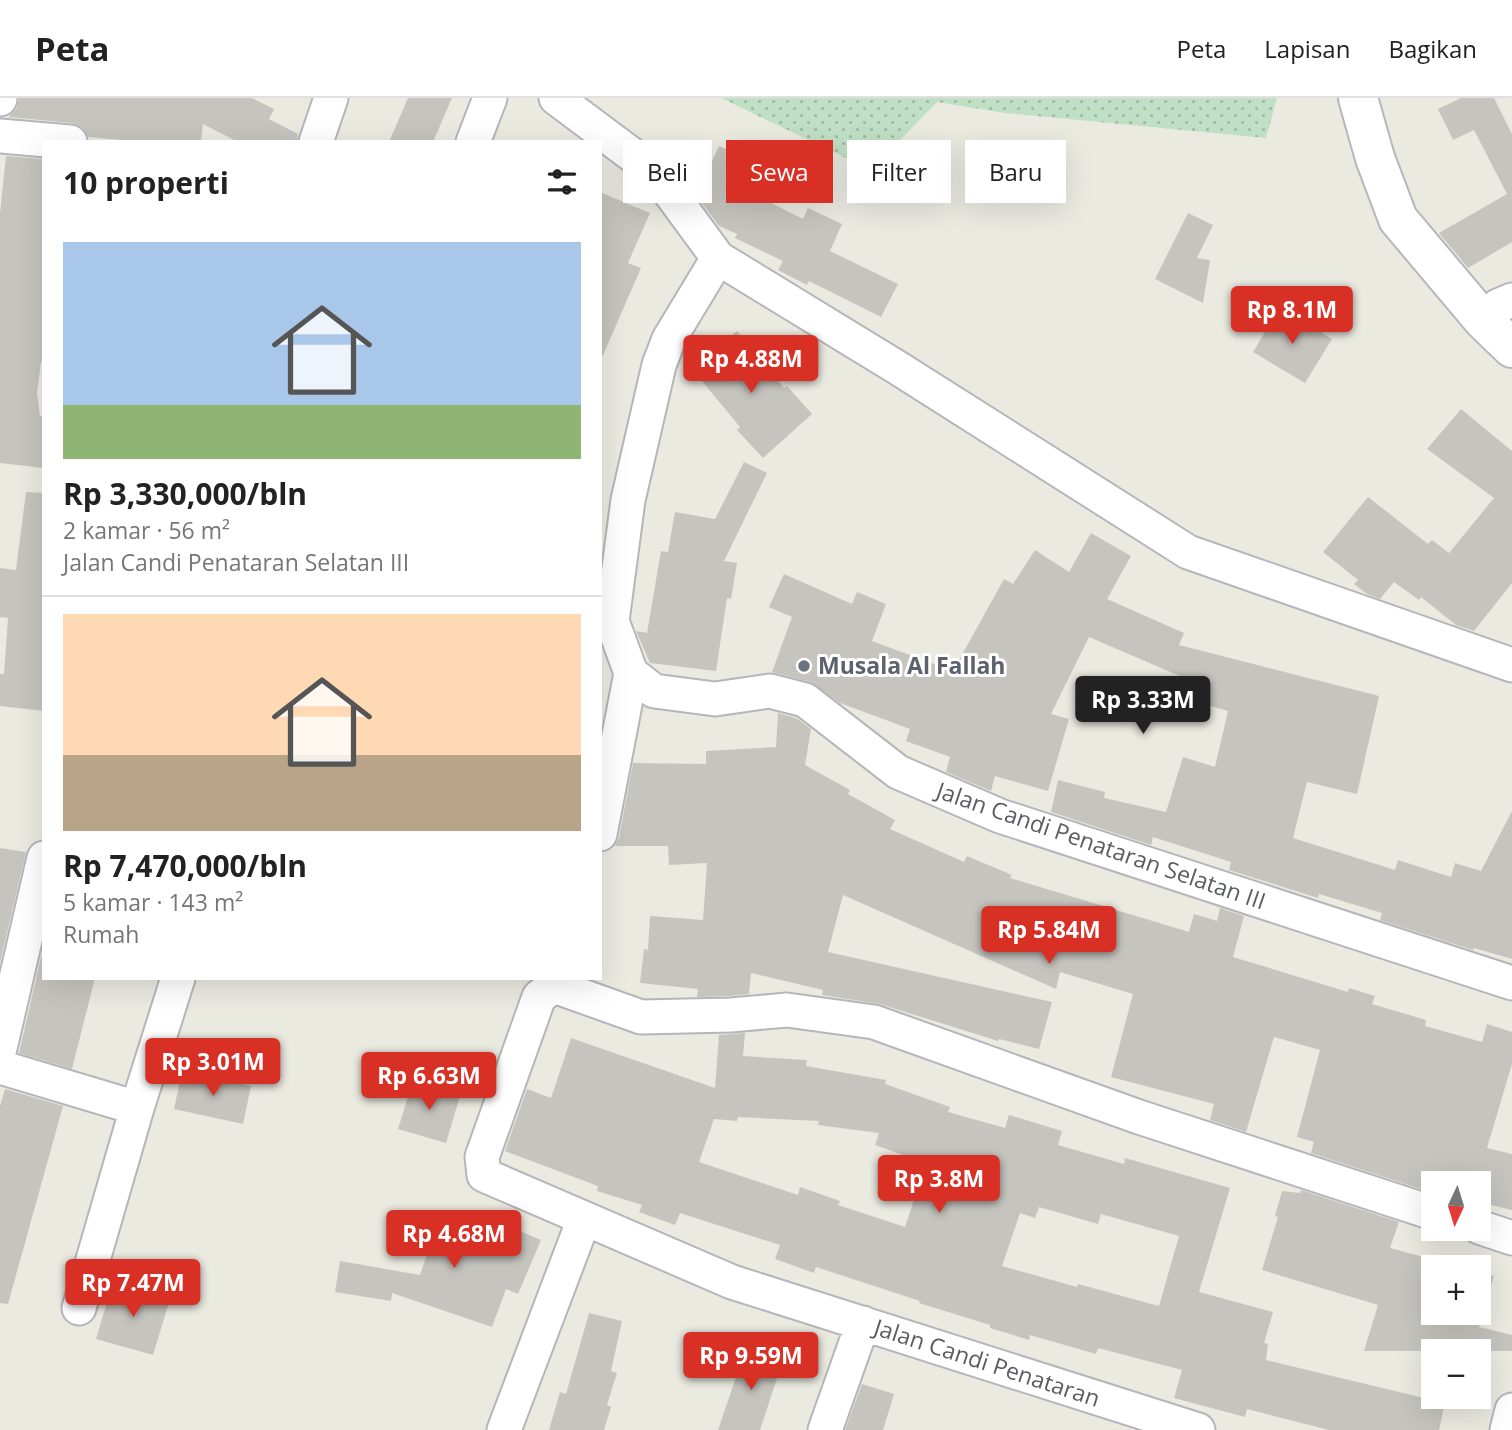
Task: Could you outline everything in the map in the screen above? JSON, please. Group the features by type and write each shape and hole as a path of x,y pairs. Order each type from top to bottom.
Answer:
{"main road":[{"path":"1358,98 1375,158 1398,219 1498,310 1512,348"}],"street":[{"path":"317,140 331,98"},
{"path":"474,140 489,98"},
{"path":"556,98 655,172 718,258 898,368 1188,552 1512,665"},
{"path":"0,136 47,140"},
{"path":"602,824 631,673 612,621 628,500 659,365 669,339 718,258"},
{"name":"Jalan Candi Penataran Selatan III","path":"631,673 654,691 715,699 770,691 805,700 898,772 1000,816 1512,983"},
{"path":"0,1048 42,867"},
{"path":"79,1308 177,980"},
{"path":"550,987 641,1017 730,1015 788,1010 874,1022 1139,1117 1421,1209"},
{"name":"Jalan Candi Penataran","path":"550,987 482,1157 484,1175 732,1282 1181,1427"},
{"path":"0,1067 137,1108"},
{"path":"504,1430 584,1219"},
{"path":"1491,1231 1512,1238"},
{"path":"825,1430 863,1324"},
{"path":"1507,1430 1512,1410"}],"green space":[{"path":"721,98 1277,98 1266,138 1005,113 937,102 900,140 847,140 847,158 833,152 833,140 808,140"}],"building":[{"path":"19,98 252,98 274,109 269,119 298,134 297,140 234,140 203,124 201,140 122,140 88,137 82,127 72,123 8,117 17,108"},
{"path":"408,98 452,98 434,140 390,140"},
{"path":"1461,98 1494,98 1512,134 1512,242 1468,268 1439,233 1507,194 1474,130 1453,140 1438,109"},
{"path":"719,146 726,149 726,203 772,203 803,219 808,208 842,224 830,251 898,284 881,317 809,281 807,285 778,270 783,261 735,238 737,234 719,226 702,203 712,203 712,161"},
{"path":"6,156 42,159 42,362 37,393 42,416 42,468 0,463 0,213"},
{"path":"602,193 650,213 628,263 641,268 602,357"},
{"path":"1188,213 1213,225 1197,258 1210,260 1203,303 1155,279"},
{"path":"1280,308 1332,339 1305,383 1253,352"},
{"path":"737,331 784,388 787,386 812,414 763,458 737,430 740,427 692,369"},
{"path":"1461,409 1512,451 1512,583 1474,631 1456,625 1421,597 1419,600 1394,582 1380,599 1367,594 1354,584 1358,580 1323,552 1368,497 1428,544 1432,540 1449,553 1494,498 1427,449"},
{"path":"744,462 767,473 724,561 737,563 731,599 727,598 716,671 650,663 636,631 647,633 661,551 668,552 675,512 715,519"},
{"path":"26,492 42,493 42,711 0,706 0,674 4,674 8,618 0,617 0,568 16,570"},
{"path":"1091,533 1131,556 1107,599 1184,633 1179,645 1379,696 1357,794 1307,782 1293,838 1395,870 1398,860 1451,877 1455,863 1481,871 1512,811 1512,959 1474,948 1473,950 1380,920 1382,913 1319,894 1318,898 1229,870 1231,862 1153,837 1151,845 1051,812 1058,780 1105,792 1104,798 1166,812 1183,757 1215,767 1228,711 1184,698 1189,680 1089,637 1051,714 1069,719 1048,791 995,776 991,791 946,772 950,757 906,741 910,729 840,703 810,682 772,672 792,617 769,607 784,574 852,604 857,592 886,604 872,641 953,671 1004,579 1013,584 1035,550 1069,572"},
{"path":"778,713 796,718 811,729 805,765 850,790 848,794 895,820 890,829 964,862 967,856 1012,875 1010,878 1189,932 1194,914 1217,921 1220,908 1244,916 1233,957 1348,992 1349,988 1375,996 1372,1004 1426,1020 1425,1026 1482,1042 1487,1024 1512,1032 1512,1064 1487,1148 1512,1154 1512,1210 1491,1205 1491,1171 1421,1171 1421,1189 1311,1153 1314,1142 1297,1137 1320,1050 1274,1037 1246,1132 1210,1120 1214,1104 1111,1077 1133,994 1060,972 1056,989 843,895 828,952 1052,1002 1039,1049 999,1039 998,1041 880,1004 822,995 823,990 751,973 749,994 730,996 697,997 698,989 640,983 644,949 648,950 650,916 703,920 707,863 669,865 668,846 615,846 619,838 633,763 706,764 706,751 776,747"},
{"path":"0,848 26,852 0,963"},
{"path":"42,953 42,980 94,980 72,1069 19,1053"},
{"path":"745,1033 743,1056 807,1060 806,1066 886,1080 885,1084 950,1107 948,1112 1005,1128 1009,1115 1062,1131 1058,1145 1124,1164 1125,1158 1230,1188 1199,1292 1273,1312 1264,1343 1268,1344 1266,1360 1421,1397 1421,1409 1444,1409 1439,1430 1329,1430 1247,1409 1245,1417 1174,1398 1182,1370 1098,1348 1096,1354 1030,1335 1029,1340 816,1267 814,1273 775,1259 780,1245 680,1213 675,1225 639,1212 642,1205 597,1191 598,1186 505,1151 527,1089 551,1098 571,1038 715,1088 719,1035","holes":["738,1117 819,1121 818,1125 879,1133 875,1145 926,1163 905,1227 838,1205 840,1201 800,1187 798,1195 699,1162 714,1119 737,1121","1039,1207 1098,1224 1101,1214 1179,1236 1159,1306 1002,1266 1020,1213 1035,1218"]},
{"path":"182,1072 251,1086 243,1124 174,1109"},
{"path":"413,1081 460,1096 446,1143 398,1129"},
{"path":"5,1089 63,1106 8,1304 0,1303 0,1106"},
{"path":"1301,1190 1399,1222 1390,1248 1421,1256 1421,1325 1480,1325 1512,1335 1512,1351 1491,1351 1491,1339 1421,1339 1421,1351 1364,1351 1378,1305 1262,1270 1278,1217 1275,1216 1282,1191 1300,1193"},
{"path":"442,1211 498,1229 500,1223 541,1240 518,1294 506,1289 492,1327 392,1293 391,1301 335,1292 340,1261 420,1275"},
{"path":"113,1282 170,1299 153,1355 96,1339"},
{"path":"589,1313 622,1321 611,1371 617,1373 607,1405 611,1407 604,1430 549,1430 560,1392 566,1394"},
{"path":"746,1348 783,1360 760,1430 718,1430"},
{"path":"862,1384 894,1394 883,1430 845,1430"}],"place":[{"name":"Musala Al Fallah","path":"804,666"}]}
